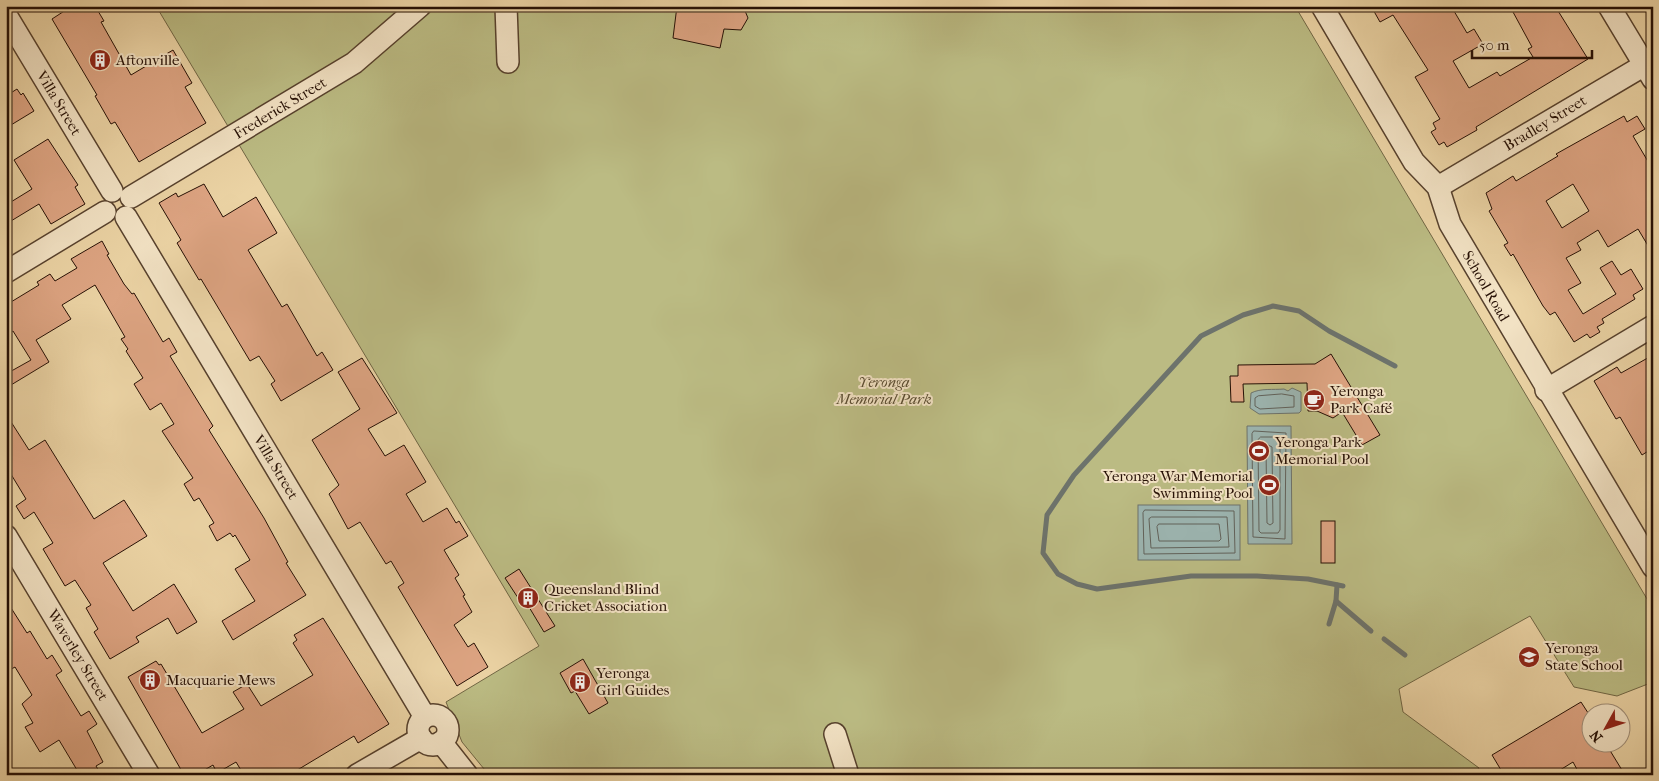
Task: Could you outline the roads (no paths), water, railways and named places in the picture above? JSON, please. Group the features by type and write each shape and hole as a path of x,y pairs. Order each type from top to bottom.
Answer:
{"street":[{"name":"Frederick Street","path":"6,272 354,63 420,6"},
{"path":"506,6 508,62"},
{"name":"School Road","path":"1322,6 1414,162 1438,187 1450,224 1546,390 1653,567"},
{"path":"1608,6 1650,68"},
{"name":"Villa Street","path":"6,15 425,717"},
{"name":"Bradley Street","path":"1438,187 1650,68"},
{"path":"1546,390 1653,326"},
{"name":"Waverley Street","path":"6,536 149,775"},
{"path":"435,715 444,720 448,729 441,742 432,744 421,738 419,724 425,717 435,715"},
{"path":"835,734 848,775"},
{"path":"357,775 421,738"},
{"path":"441,742 467,775"}],"water":[{"path":"1292,388 1301,392 1301,411 1299,413 1259,414 1250,408 1251,393 1267,389 1284,389 1288,391"},
{"name":"Yeronga War Memorial Swimming Pool","path":"1247,426 1291,426 1292,544 1248,544"},
{"path":"1138,505 1240,505 1240,560 1138,560"}],"waterway":[{"path":"1343,586 1308,579 1257,576 1191,576 1097,589 1077,584 1058,574 1043,553 1047,515 1074,475 1201,336 1243,315 1273,306 1299,311 1329,331 1395,366"},
{"path":"1329,624 1336,601 1337,585"},
{"path":"1336,601 1371,631"},
{"path":"1384,639 1405,655"}],"place":[{"name":"Aftonville","path":"100,60"},
{"name":"Yeronga Park Café","path":"1314,400"},
{"name":"Yeronga Park Memorial Pool","path":"1259,451"},
{"name":"Yeronga War Memorial Swimming Pool","path":"1269,485"},
{"name":"Queensland Blind Cricket Association","path":"528,598"},
{"name":"Yeronga State School","path":"1529,657"},
{"name":"Macquarie Mews","path":"150,680"},
{"name":"Yeronga Girl Guides","path":"580,682"}],"park label":[{"name":"Yeronga Memorial Park","path":"884,390"}]}
